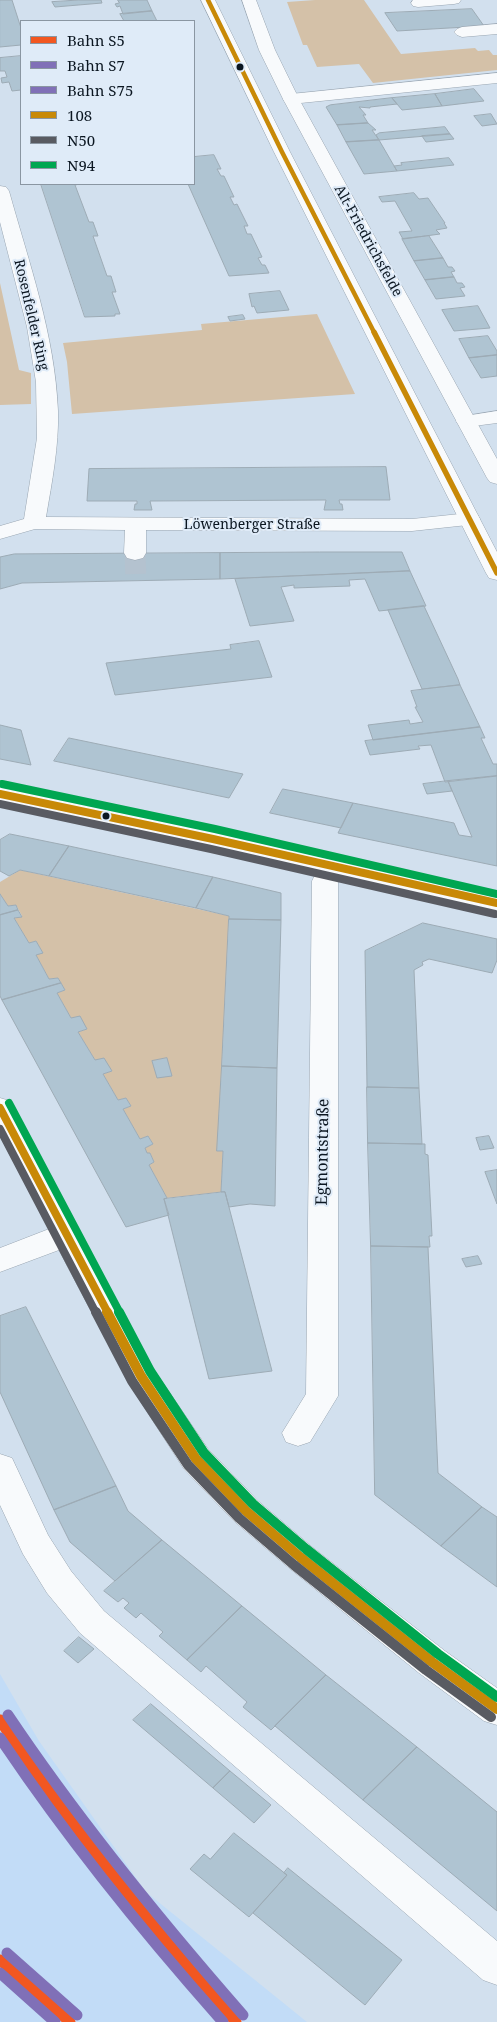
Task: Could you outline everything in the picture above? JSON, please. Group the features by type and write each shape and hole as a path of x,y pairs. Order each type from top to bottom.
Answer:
{"street":[{"path":"208,0 282,152 497,573"},
{"name":"Alt-Friedrichsfelde","path":"249,0 267,50 291,99 497,478"},
{"path":"418,3 454,0"},
{"path":"462,32 489,31"},
{"path":"291,99 497,78"},
{"name":"Rosenfelder Ring","path":"0,191 38,332 44,369 48,411 47,446 34,524"},
{"path":"466,421 497,417"},
{"name":"Löwenberger Straße","path":"34,524 412,525 469,519"},
{"path":"0,532 34,524"},
{"path":"136,524 136,553"},
{"path":"0,794 497,903"},
{"name":"Egmontstraße","path":"298,1433 322,1396 325,889 326,881 333,866"},
{"path":"0,1108 141,1376 196,1459 246,1511 300,1557 432,1662 497,1709"},
{"path":"0,1260 66,1235"},
{"path":"0,1468 35,1544 59,1582 92,1622 497,1966"}],"shaded area":[{"path":"364,0 401,54 475,48 478,51 489,50 493,55 497,55 497,70 373,83 359,64 317,67 307,45 303,45 287,2"},
{"path":"0,283 19,370 31,373 31,404 0,405"},
{"path":"317,314 355,394 72,414 67,362 63,343 202,330 201,324"},
{"path":"20,870 229,916 218,1151 223,1151 221,1192 167,1198 149,1165 154,1162 150,1153 147,1153 145,1148 153,1144 148,1136 140,1139 123,1109 131,1106 126,1098 118,1100 103,1074 112,1071 95,1060 78,1032 87,1029 71,1018 57,993 65,990 58,978 49,979 36,955 42,952 36,941 29,943 14,918 22,916 16,905 8,906 0,894 0,882"},
{"path":"0,1674 39,1741 146,1892 307,2022 0,2022"}],"building":[{"path":"0,0 12,0 20,25 20,45 0,47"},
{"path":"101,0 102,3 55,7 52,2"},
{"path":"118,0 147,0 152,11 123,14 120,6 117,7 115,4 119,3"},
{"path":"472,9 484,26 397,31 385,13"},
{"path":"152,11 156,20 123,20 120,14"},
{"path":"20,56 20,90 12,91 9,82 2,83 1,78 7,77 5,71 0,71 0,58"},
{"path":"474,89 484,101 442,106 435,94"},
{"path":"435,94 442,106 402,110 392,98"},
{"path":"392,98 397,104 370,108 359,107 366,115 363,115 368,123 337,125 326,107 330,105"},
{"path":"491,114 497,124 482,126 474,116"},
{"path":"368,123 376,130 372,130 379,140 346,142 337,125"},
{"path":"445,127 450,134 379,140 376,135 379,133"},
{"path":"450,134 454,139 426,142 422,136"},
{"path":"379,140 397,171 364,174 346,142"},
{"path":"214,155 221,169 217,169 221,176 224,176 234,197 230,197 234,205 237,204 248,226 244,226 247,234 251,234 262,257 258,258 262,265 265,265 269,273 229,276 188,185 195,185 195,157"},
{"path":"449,158 454,165 397,171 394,166 402,165 401,163"},
{"path":"41,185 75,185 89,222 93,222 98,236 93,236 107,276 111,276 116,292 112,292 120,314 115,314 115,316 85,317"},
{"path":"414,193 419,199 428,198 445,223 447,228 436,230 440,234 403,239 399,232 412,231 395,201 382,202 379,197"},
{"path":"429,236 443,258 414,261 402,239"},
{"path":"443,258 448,267 452,267 455,271 451,272 454,277 425,280 414,261"},
{"path":"454,277 457,283 462,283 465,287 460,288 465,296 436,299 425,280"},
{"path":"280,291 289,310 257,313 254,306 252,307 249,294"},
{"path":"478,306 490,328 454,331 442,310"},
{"path":"243,315 245,319 230,321 228,317"},
{"path":"488,336 497,351 497,355 469,358 459,339"},
{"path":"497,355 497,376 481,378 469,358"},
{"path":"386,467 390,500 339,500 343,510 324,510 326,500 150,501 152,510 134,510 137,501 87,501 89,469"},
{"path":"402,552 410,571 220,579 220,553"},
{"path":"220,553 220,579 22,583 0,589 0,557 14,554"},
{"path":"410,571 426,606 379,611 365,579 349,580 350,586 294,588 294,585 281,587 294,621 250,626 235,579"},
{"path":"424,606 460,685 422,689 388,610"},
{"path":"259,641 272,677 115,695 106,663 231,649 230,645"},
{"path":"460,685 480,727 373,740 368,725 409,720 410,724 423,722 415,707 417,707 411,691"},
{"path":"0,725 21,730 31,765 0,759"},
{"path":"480,727 485,738 481,738 493,764 497,764 497,776 445,782 431,745 418,746 420,749 370,755 365,741"},
{"path":"69,738 243,774 229,798 54,761"},
{"path":"497,776 497,866 338,833 353,803 454,823 459,835 472,837 448,781"},
{"path":"448,781 452,791 427,794 423,784"},
{"path":"283,789 353,803 341,828 270,813"},
{"path":"10,834 69,846 49,876 20,870 9,876 0,871 0,840"},
{"path":"69,846 213,877 196,908 49,876"},
{"path":"213,877 281,893 281,920 229,919 229,916 196,908"},
{"path":"0,894 8,906 16,905 18,910 0,915"},
{"path":"18,910 22,917 14,918 29,943 36,941 43,953 36,955 49,979 58,978 61,983 2,1000 0,996 0,915"},
{"path":"229,919 281,920 277,1068 222,1066"},
{"path":"423,923 497,939 497,960 492,973 429,959 422,962 423,965 414,970 419,1088 367,1087 365,951"},
{"path":"61,983 65,990 57,993 71,1018 80,1016 87,1029 78,1032 95,1060 104,1058 112,1071 103,1074 118,1100 126,1098 131,1106 123,1109 140,1139 148,1136 153,1144 145,1148 147,1153 150,1153 154,1162 149,1165 167,1198 164,1199 169,1215 126,1227 2,1000"},
{"path":"167,1058 172,1076 157,1078 152,1061"},
{"path":"222,1066 277,1068 275,1206 250,1204 229,1207 225,1192 221,1192 223,1151 217,1151"},
{"path":"367,1087 419,1088 422,1144 368,1143"},
{"path":"489,1136 494,1148 480,1150 476,1138"},
{"path":"368,1143 425,1144 425,1154 428,1155 432,1236 429,1236 430,1247 371,1246"},
{"path":"497,1170 497,1204 485,1172"},
{"path":"225,1192 272,1371 209,1379 164,1199"},
{"path":"371,1246 428,1247 438,1473 482,1507 441,1546 375,1495"},
{"path":"478,1256 482,1264 466,1267 462,1259"},
{"path":"26,1307 116,1486 54,1510 0,1392 0,1316"},
{"path":"116,1486 128,1511 162,1540 115,1581 70,1542 54,1510"},
{"path":"482,1507 497,1517 497,1587 441,1546"},
{"path":"162,1540 242,1606 187,1660 159,1636 163,1632 141,1613 136,1618 124,1608 129,1603 123,1598 118,1602 104,1591"},
{"path":"242,1606 326,1675 271,1730 243,1707 247,1702 206,1666 201,1672 187,1660"},
{"path":"79,1637 94,1649 78,1663 64,1651"},
{"path":"326,1675 417,1747 363,1800 275,1726"},
{"path":"151,1704 230,1771 213,1788 133,1720"},
{"path":"417,1747 497,1812 497,1911 363,1800"},
{"path":"230,1771 271,1805 254,1823 213,1788"},
{"path":"234,1833 287,1875 249,1917 190,1869 204,1854 210,1859"},
{"path":"288,1868 402,1960 365,2005 253,1913 287,1875 284,1873"}],"tunnel":[{"path":"135,553 136,582"}],"rail line":[{"name":"S75","path":"8,1715 62,1794 120,1870 243,2015"},
{"name":"S5","path":"0,1720 54,1799 112,1876 236,2022"},
{"name":"S7","path":"0,1738 78,1849 163,1954 223,2022"},
{"name":"S75","path":"7,1953 77,2015"},
{"name":"S5","path":"0,1960 70,2022"},
{"name":"S7","path":"0,1973 55,2022"}],"transit line":[{"name":"108","path":"208,0 282,152 497,573"},
{"name":"N94","path":"2,784 215,829 497,894"},
{"name":"108","path":"0,794 213,839 497,903"},
{"name":"N50","path":"0,804 211,849 495,914"},
{"name":"N94","path":"9,1103 150,1371 204,1453 253,1504 306,1549 438,1654 497,1697"},
{"name":"108","path":"0,1108 141,1376 196,1459 246,1511 300,1557 432,1662 497,1709"},
{"name":"N50","path":"0,1129 132,1381 188,1465 239,1518 294,1565 426,1670 491,1717"}]}
